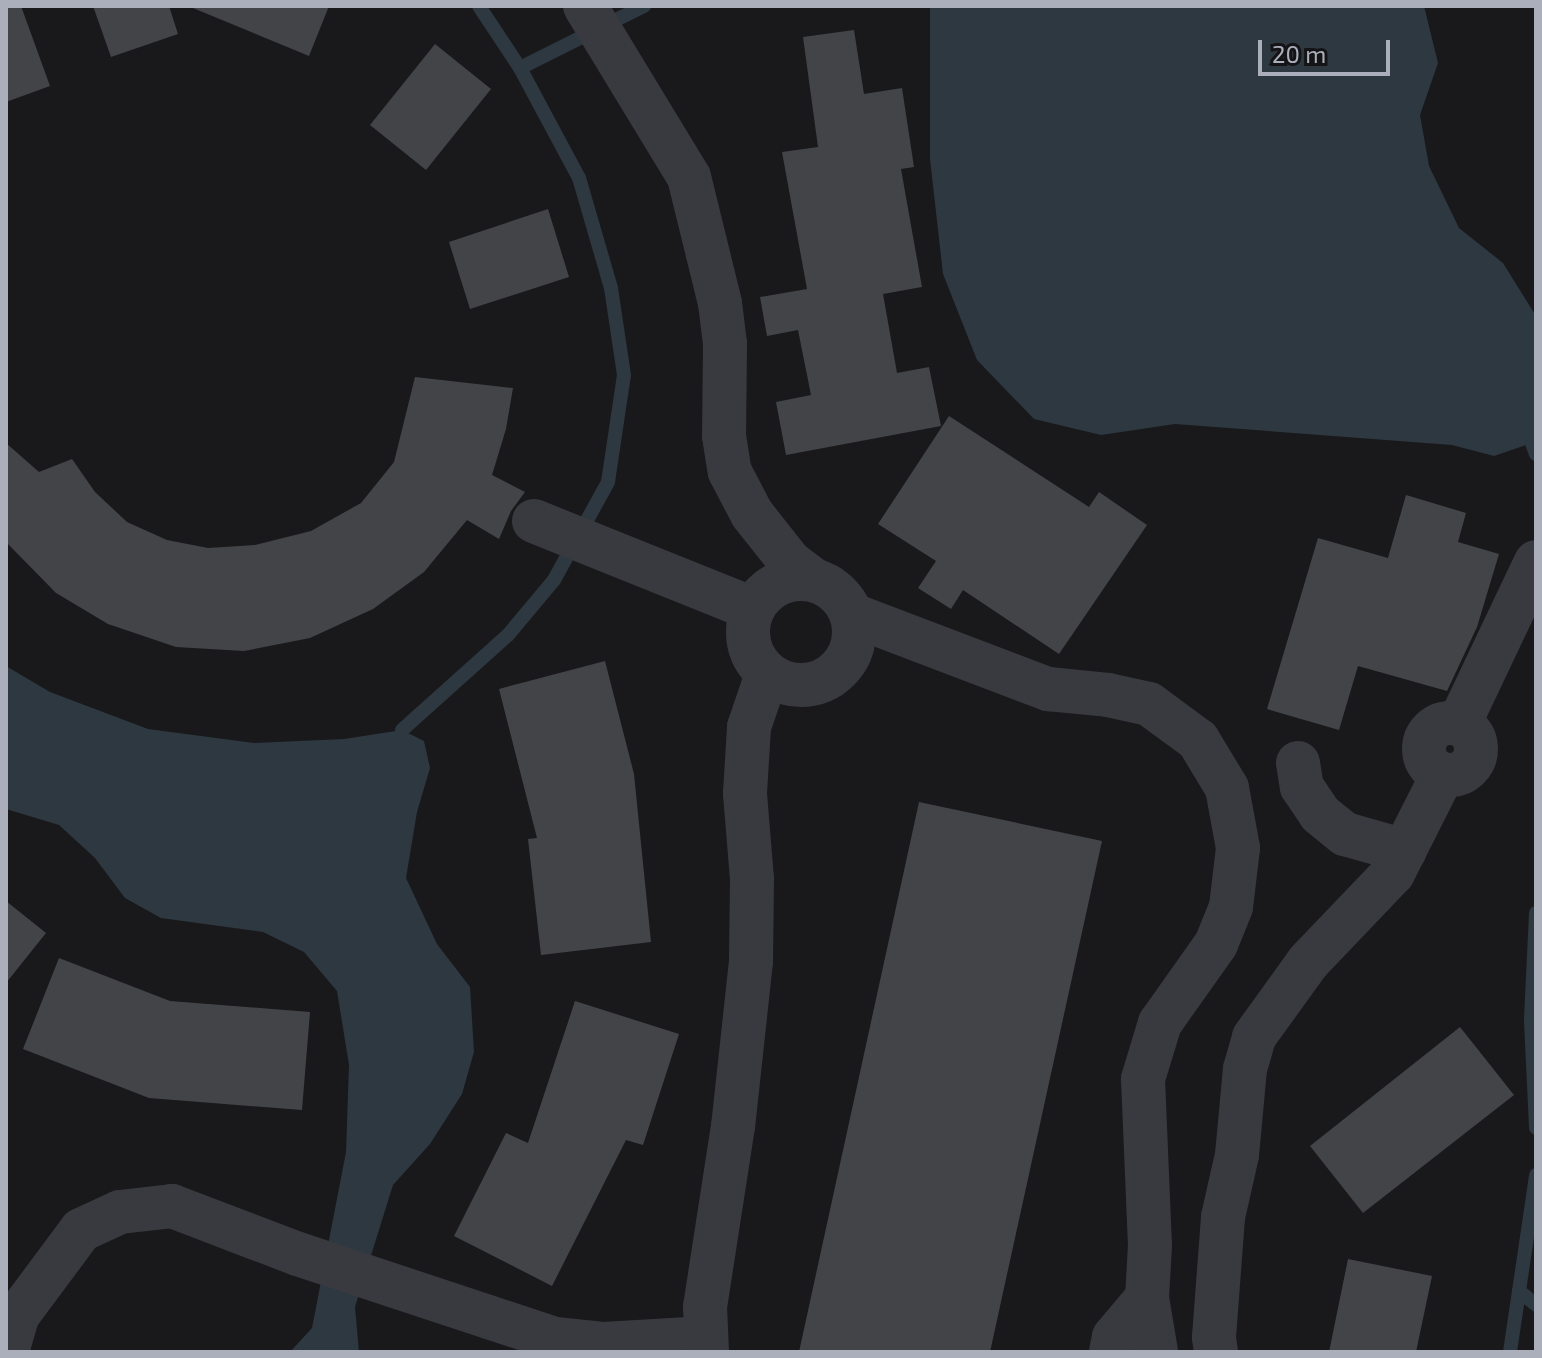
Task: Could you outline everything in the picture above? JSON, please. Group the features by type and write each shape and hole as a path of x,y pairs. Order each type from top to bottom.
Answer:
{"lane":[{"path":"585,6 689,177 707,239 725,344 724,436 730,472 752,514 790,562 837,593 853,615 856,633 844,666 831,677 799,686 767,674 748,644 748,626 753,609 764,594 779,584 814,580"},
{"path":"542,524 753,609"},
{"path":"1216,1352 1214,1337 1223,1217 1237,1155 1245,1069 1254,1037 1308,962 1366,905 1393,873 1443,774 1429,765 1423,749 1425,741 1442,724 1459,724 1536,562"},
{"path":"853,615 1048,689 1108,695 1149,704 1198,740 1227,788 1238,848 1231,907 1216,944 1160,1023 1143,1079 1150,1245 1147,1298 1156,1352"},
{"path":"7,1352 17,1316 81,1230 120,1212 172,1206 314,1259 555,1339 603,1344 707,1345 705,1307 733,1127 751,961 752,879 745,793 749,727 767,674"},
{"path":"1298,763 1302,787 1320,814 1345,834 1405,851"},
{"path":"1111,1352 1114,1337 1147,1298"}],"shaded area":[{"path":"930,6 1424,6 1438,63 1420,115 1429,166 1459,228 1503,263 1536,316 1536,438 1532,443 1494,456 1452,445 1175,424 1101,435 1034,419 977,360 943,274 930,159"},
{"path":"6,666 50,692 148,729 254,743 344,739 402,730 424,741 430,768 417,812 406,878 437,944 470,987 474,1052 462,1094 430,1144 393,1185 355,1307 359,1352 290,1352 312,1328 346,1152 349,1065 337,991 304,952 263,932 161,918 125,898 95,858 59,825 6,809"}],"building":[{"path":"6,6 21,6 50,86 6,102"},
{"path":"93,6 169,6 178,34 111,57"},
{"path":"188,6 329,6 309,56"},
{"path":"854,30 864,94 902,88 914,167 901,169 922,287 883,294 897,373 929,367 941,426 786,455 776,402 811,395 798,330 767,336 760,297 807,289 782,152 818,147 803,37"},
{"path":"435,44 491,89 426,170 370,125"},
{"path":"548,209 569,277 470,309 449,242"},
{"path":"415,377 513,388 506,429 492,475 525,492 511,511 499,539 467,520 424,572 373,609 310,638 244,651 176,647 108,624 56,593 6,542 6,443 39,472 72,459 95,492 127,522 167,540 208,548 255,545 311,531 361,503 394,462"},
{"path":"949,416 1089,507 1099,492 1147,525 1059,654 963,590 951,609 918,588 936,561 878,524"},
{"path":"1406,495 1466,513 1458,542 1499,554 1477,627 1447,691 1358,666 1339,730 1267,709 1318,538 1388,558"},
{"path":"605,661 634,774 651,942 541,955 528,839 537,838 499,689"},
{"path":"919,802 1102,841 990,1352 799,1352"},
{"path":"6,901 46,933 6,983"},
{"path":"59,958 170,1001 310,1012 302,1110 149,1098 23,1049"},
{"path":"575,1001 679,1034 643,1145 626,1140 552,1286 454,1236 506,1133 528,1143"},
{"path":"1460,1027 1514,1095 1363,1213 1310,1146"},
{"path":"1348,1259 1432,1276 1416,1352 1329,1352"}],"waterway":[{"path":"402,730 508,635 554,580 608,482 624,375 611,288 579,178 520,68 479,6"},
{"path":"520,68 644,6"},
{"path":"1532,443 1536,454"},
{"path":"1536,913 1531,1021 1536,1128"},
{"path":"1510,1352 1536,1175"},
{"path":"1519,1291 1536,1305"}]}
